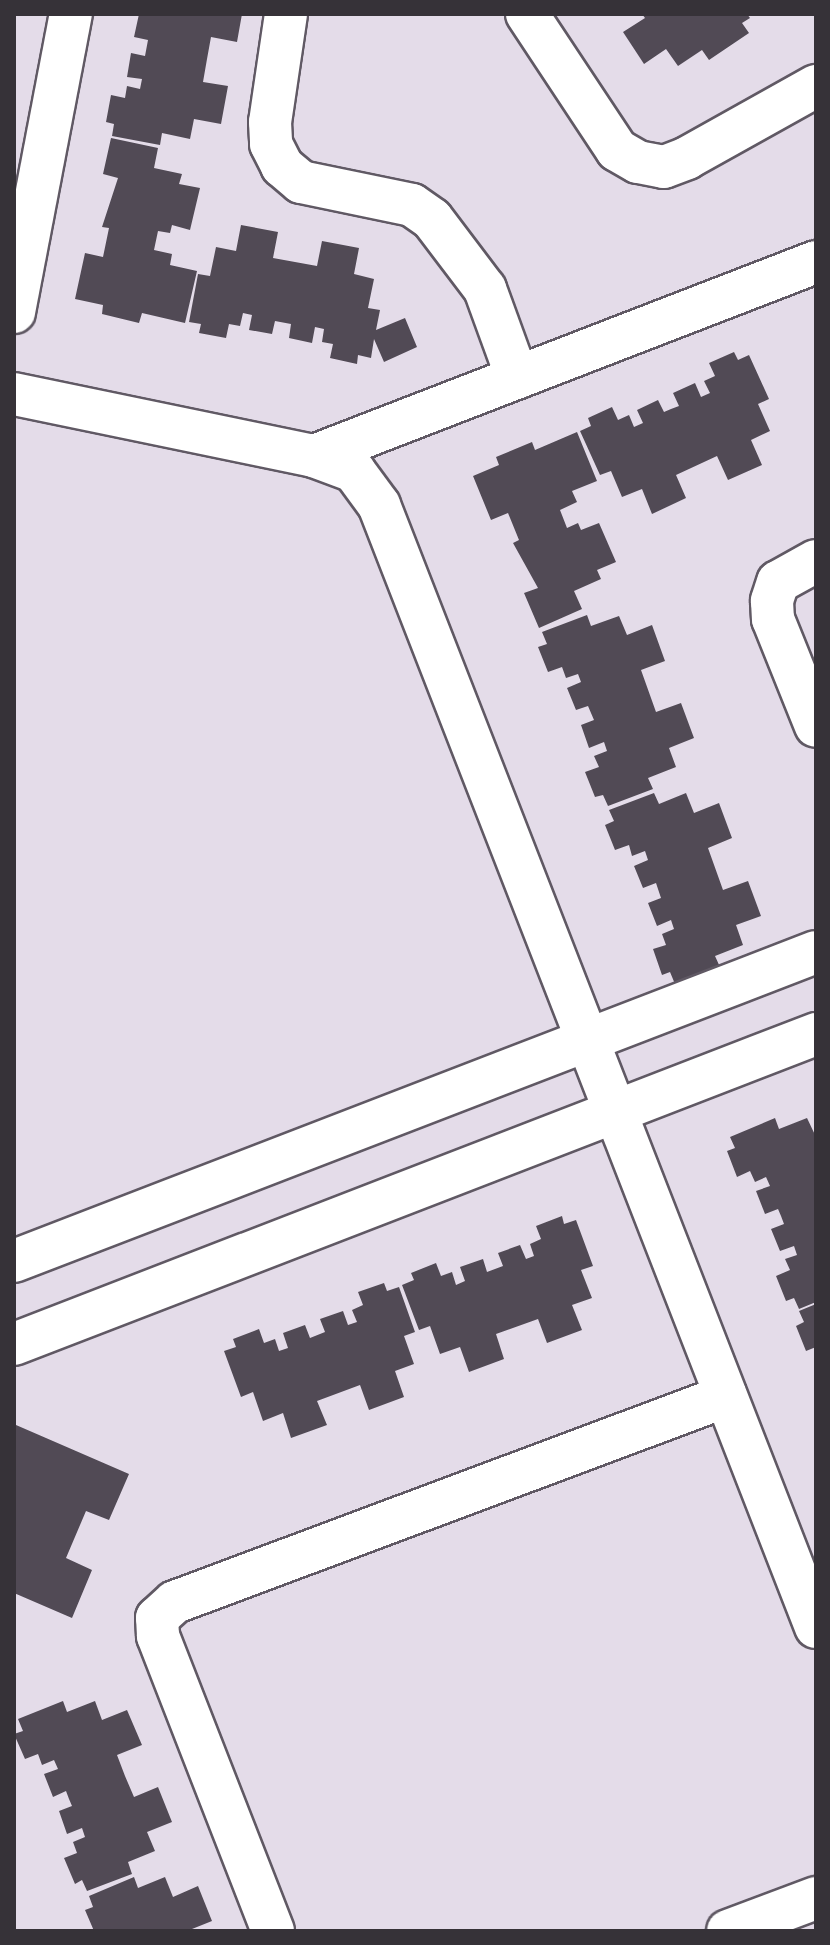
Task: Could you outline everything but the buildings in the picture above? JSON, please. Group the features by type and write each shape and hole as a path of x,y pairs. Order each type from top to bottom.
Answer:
{"street":[{"path":"14,312 71,14"},
{"path":"286,14 270,122 271,144 282,166 301,182 412,205 432,219 485,289 517,377"},
{"path":"527,14 617,150 638,162 664,167 687,158 816,86"},
{"path":"314,456 816,262"},
{"path":"14,394 314,456 354,471 379,505 816,1627"},
{"path":"816,561 778,582 772,601 773,619 816,726"},
{"path":"14,1261 816,952"},
{"path":"14,1344 616,1114 816,1034"},
{"path":"273,1931 158,1636 157,1618 175,1602 726,1396"},
{"path":"728,1931 816,1898"}]}
